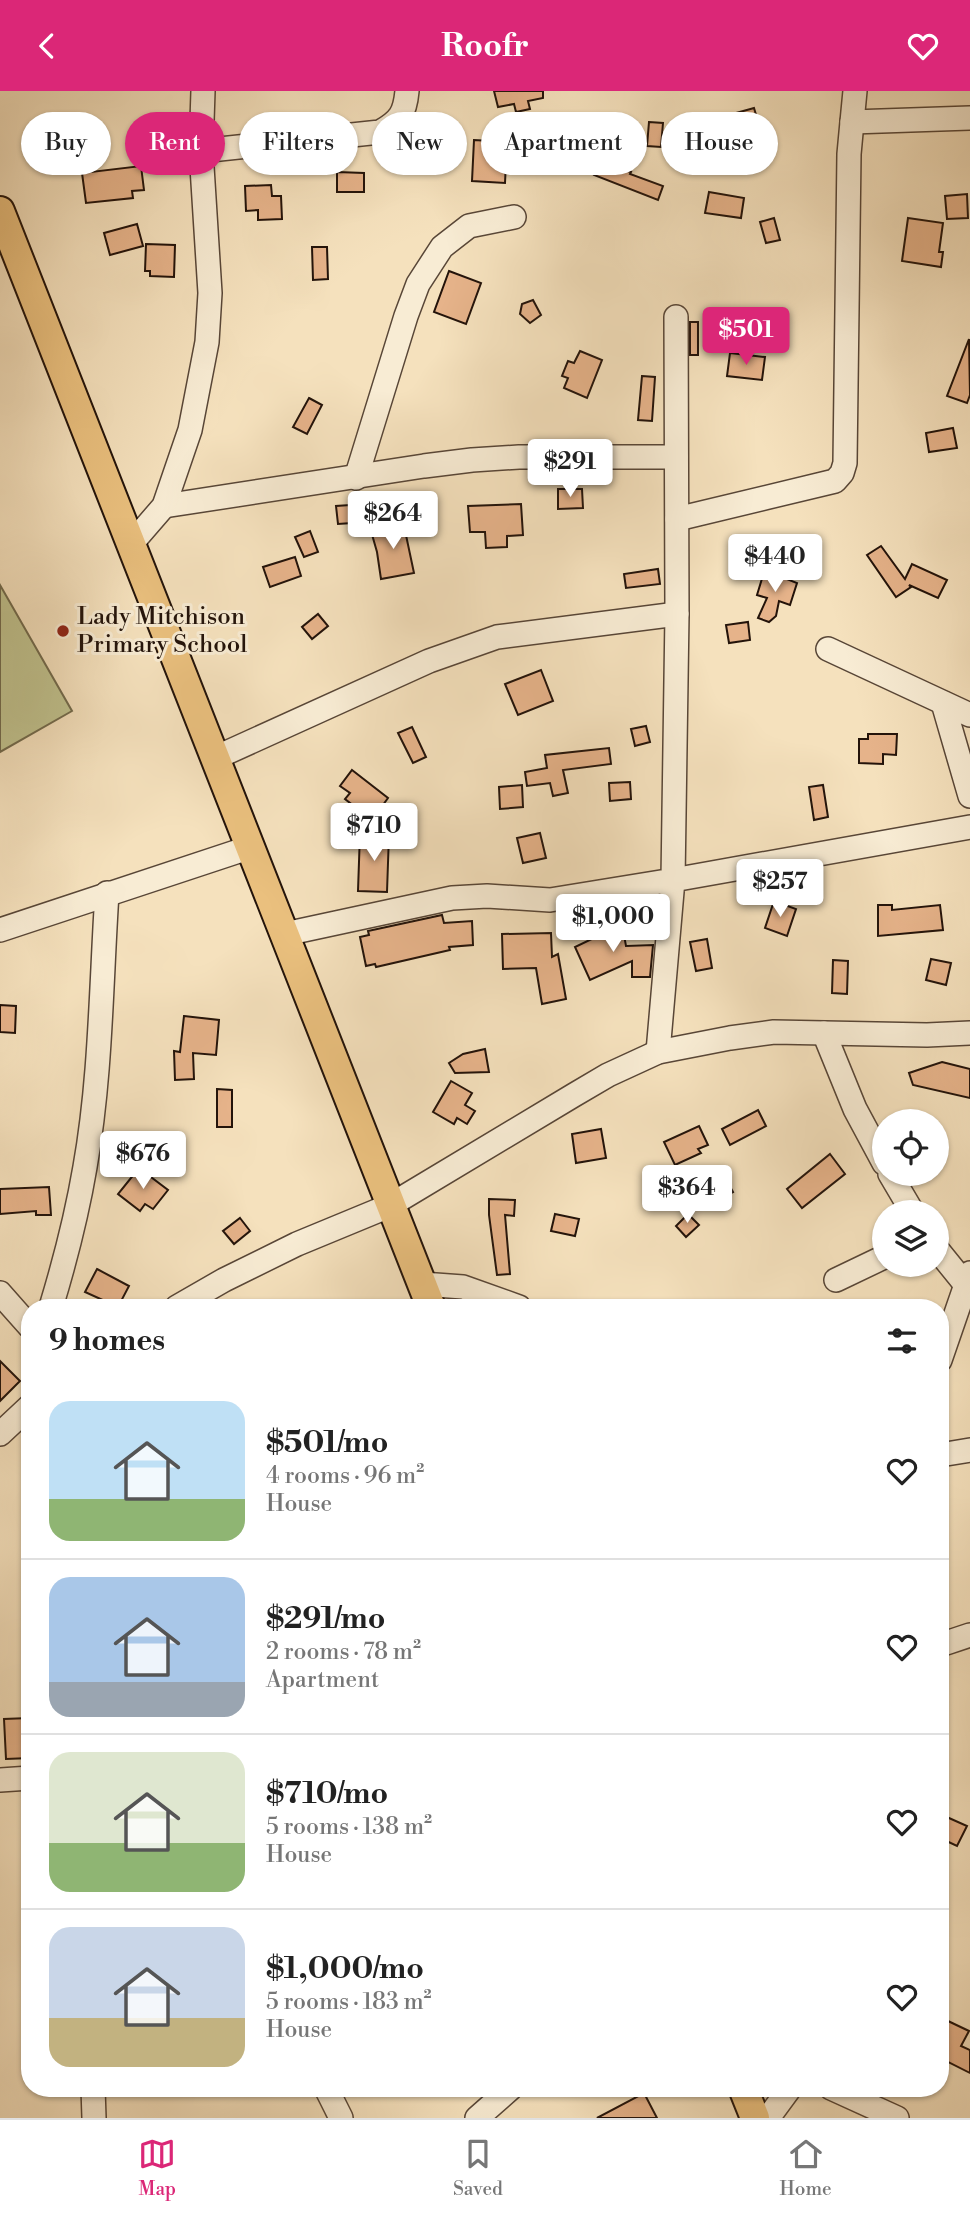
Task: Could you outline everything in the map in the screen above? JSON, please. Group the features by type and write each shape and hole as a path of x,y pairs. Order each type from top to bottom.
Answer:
{"main road":[{"path":"0,211 426,1296"},
{"path":"747,2097 755,2118"}],"street":[{"path":"202,112 203,91"},
{"path":"225,148 380,132 394,125 405,109 407,91"},
{"path":"677,519 835,481 842,474 845,463 849,154 855,91"},
{"path":"852,122 970,118"},
{"path":"132,543 164,506 190,430 207,342 210,293 203,175"},
{"path":"356,478 418,284 442,247 469,226 514,216"},
{"path":"658,1052 673,880 677,614 676,317"},
{"path":"164,506 424,466 519,457 676,457"},
{"path":"215,758 429,661 497,637 677,614"},
{"path":"828,649 970,715"},
{"path":"943,703 970,796"},
{"path":"285,934 452,898 550,900 970,827"},
{"path":"0,930 251,848"},
{"path":"53,1299 65,1261 87,1156 96,1075 107,893"},
{"path":"824,1033 855,1109 872,1141"},
{"path":"191,1299 285,1250 389,1206 596,1081 658,1052 753,1034 970,1033"},
{"path":"949,1261 968,1279 949,1334"},
{"path":"836,1280 872,1263"},
{"path":"426,1296 463,1287 497,1299"},
{"path":"0,1293 21,1317"},
{"path":"0,1434 21,1414"},
{"path":"949,1454 970,1450"},
{"path":"949,1643 970,1635"},
{"path":"0,1780 21,1779"},
{"path":"93,2097 94,2118"},
{"path":"330,2097 341,2118"},
{"path":"477,2118 501,2097"},
{"path":"768,2118 783,2097"},
{"path":"851,2097 897,2118"}],"green space":[{"path":"0,585 72,711 0,752"}],"building":[{"path":"494,91 543,91 543,98 528,101 530,109 516,112 514,104 498,107"},
{"path":"754,108 755,112 740,112"},
{"path":"649,122 661,123 661,147 647,146"},
{"path":"474,140 481,140 481,175 505,175 505,183 472,181"},
{"path":"125,168 125,175 142,175 144,190 132,191 133,198 86,203 82,175 111,175 111,170"},
{"path":"364,173 364,192 337,192 337,175"},
{"path":"594,175 633,175 663,186 658,200"},
{"path":"271,185 272,196 281,196 282,219 258,220 258,210 246,211 245,186"},
{"path":"709,192 744,198 741,218 705,213"},
{"path":"967,194 968,218 947,219 945,196"},
{"path":"774,218 780,240 766,243 760,222"},
{"path":"908,218 943,223 939,252 943,252 941,267 902,261"},
{"path":"137,224 143,246 110,255 104,233"},
{"path":"146,244 175,245 174,277 150,276 150,271 145,271"},
{"path":"312,247 327,247 328,279 313,280"},
{"path":"449,271 481,283 466,324 434,312"},
{"path":"533,300 541,315 530,323 520,314 522,304"},
{"path":"690,322 698,322 698,355 690,355"},
{"path":"969,339 970,395 967,403 947,396"},
{"path":"580,351 602,360 587,398 564,388 568,378 562,376 568,361 574,363"},
{"path":"730,353 765,357 762,380 727,376"},
{"path":"642,376 655,377 652,421 638,420"},
{"path":"309,398 322,405 307,434 293,427"},
{"path":"953,428 957,448 929,452 926,433"},
{"path":"558,489 582,489 583,508 558,509"},
{"path":"521,504 523,535 507,536 507,547 486,548 485,532 470,532 468,506"},
{"path":"350,505 352,523 338,524 336,506"},
{"path":"403,521 414,573 381,579 371,531"},
{"path":"310,531 318,552 304,557 295,537"},
{"path":"881,546 905,579 912,564 947,580 938,598 909,585 911,587 896,597 867,555"},
{"path":"295,557 301,576 270,587 263,567"},
{"path":"658,569 660,584 626,588 624,574"},
{"path":"764,572 777,576 779,572 785,574 784,578 797,583 790,605 779,601 776,616 769,622 758,618 767,598 757,595"},
{"path":"318,614 328,626 312,639 302,627"},
{"path":"748,622 750,640 729,643 726,625"},
{"path":"541,670 553,701 518,715 505,684"},
{"path":"646,726 650,742 635,746 631,729"},
{"path":"412,727 426,757 413,763 398,733"},
{"path":"868,734 897,734 896,755 883,754 883,764 859,763 859,739 868,739"},
{"path":"609,748 611,764 563,770 568,793 553,796 550,783 527,786 525,772 547,768 545,755"},
{"path":"352,770 388,798 372,820 345,799 350,793 340,786"},
{"path":"630,782 631,799 610,801 609,783"},
{"path":"522,785 523,807 500,809 499,787"},
{"path":"823,785 828,817 814,820 809,787"},
{"path":"360,833 389,834 387,892 358,891"},
{"path":"540,833 546,858 523,863 517,838"},
{"path":"774,901 796,909 787,936 765,928"},
{"path":"878,905 892,905 892,910 940,905 943,930 878,936"},
{"path":"442,915 444,923 472,921 473,945 449,947 450,950 376,967 375,964 366,966 360,937 369,935 368,931"},
{"path":"604,921 608,937 624,935 626,946 653,945 650,977 632,977 632,961 590,980 575,947 594,938 591,927"},
{"path":"551,933 552,957 558,954 566,999 542,1004 536,968 503,969 502,934"},
{"path":"707,939 712,968 696,971 690,942"},
{"path":"931,959 951,963 946,985 926,980"},
{"path":"833,960 848,961 847,994 832,993"},
{"path":"0,1005 16,1006 15,1033 0,1032"},
{"path":"184,1016 219,1020 216,1055 193,1053 194,1079 175,1080 174,1051 180,1052"},
{"path":"485,1049 489,1072 455,1073 449,1063 463,1054"},
{"path":"942,1062 970,1069 970,1098 913,1085 909,1073"},
{"path":"451,1081 472,1093 465,1105 475,1111 467,1124 457,1118 454,1124 433,1112"},
{"path":"217,1089 232,1090 232,1127 217,1127"},
{"path":"758,1110 766,1126 730,1145 722,1129"},
{"path":"699,1126 708,1145 698,1149 701,1153 675,1165 664,1142"},
{"path":"601,1129 606,1158 576,1163 572,1134"},
{"path":"830,1154 845,1174 802,1208 787,1189"},
{"path":"139,1168 168,1190 153,1209 145,1204 140,1211 118,1194"},
{"path":"725,1177 733,1192 720,1199 712,1184"},
{"path":"49,1187 51,1215 36,1215 36,1211 0,1214 0,1189"},
{"path":"489,1199 515,1200 514,1216 505,1215 510,1274 497,1275"},
{"path":"555,1214 579,1219 575,1236 551,1231"},
{"path":"688,1214 699,1225 686,1237 676,1226"},
{"path":"240,1218 250,1231 234,1244 223,1231"},
{"path":"97,1269 129,1286 122,1299 100,1299 85,1292"},
{"path":"0,1361 20,1381 0,1401"},
{"path":"21,1718 21,1758 6,1759 4,1719"},
{"path":"949,1818 967,1826 957,1846 949,1842"},
{"path":"949,2021 969,2031 961,2046 970,2050 970,2073 949,2062"},
{"path":"636,2097 646,2097 657,2118 597,2118"}],"place":[{"name":"Lady Mitchison Primary School","path":"63,631"}]}
